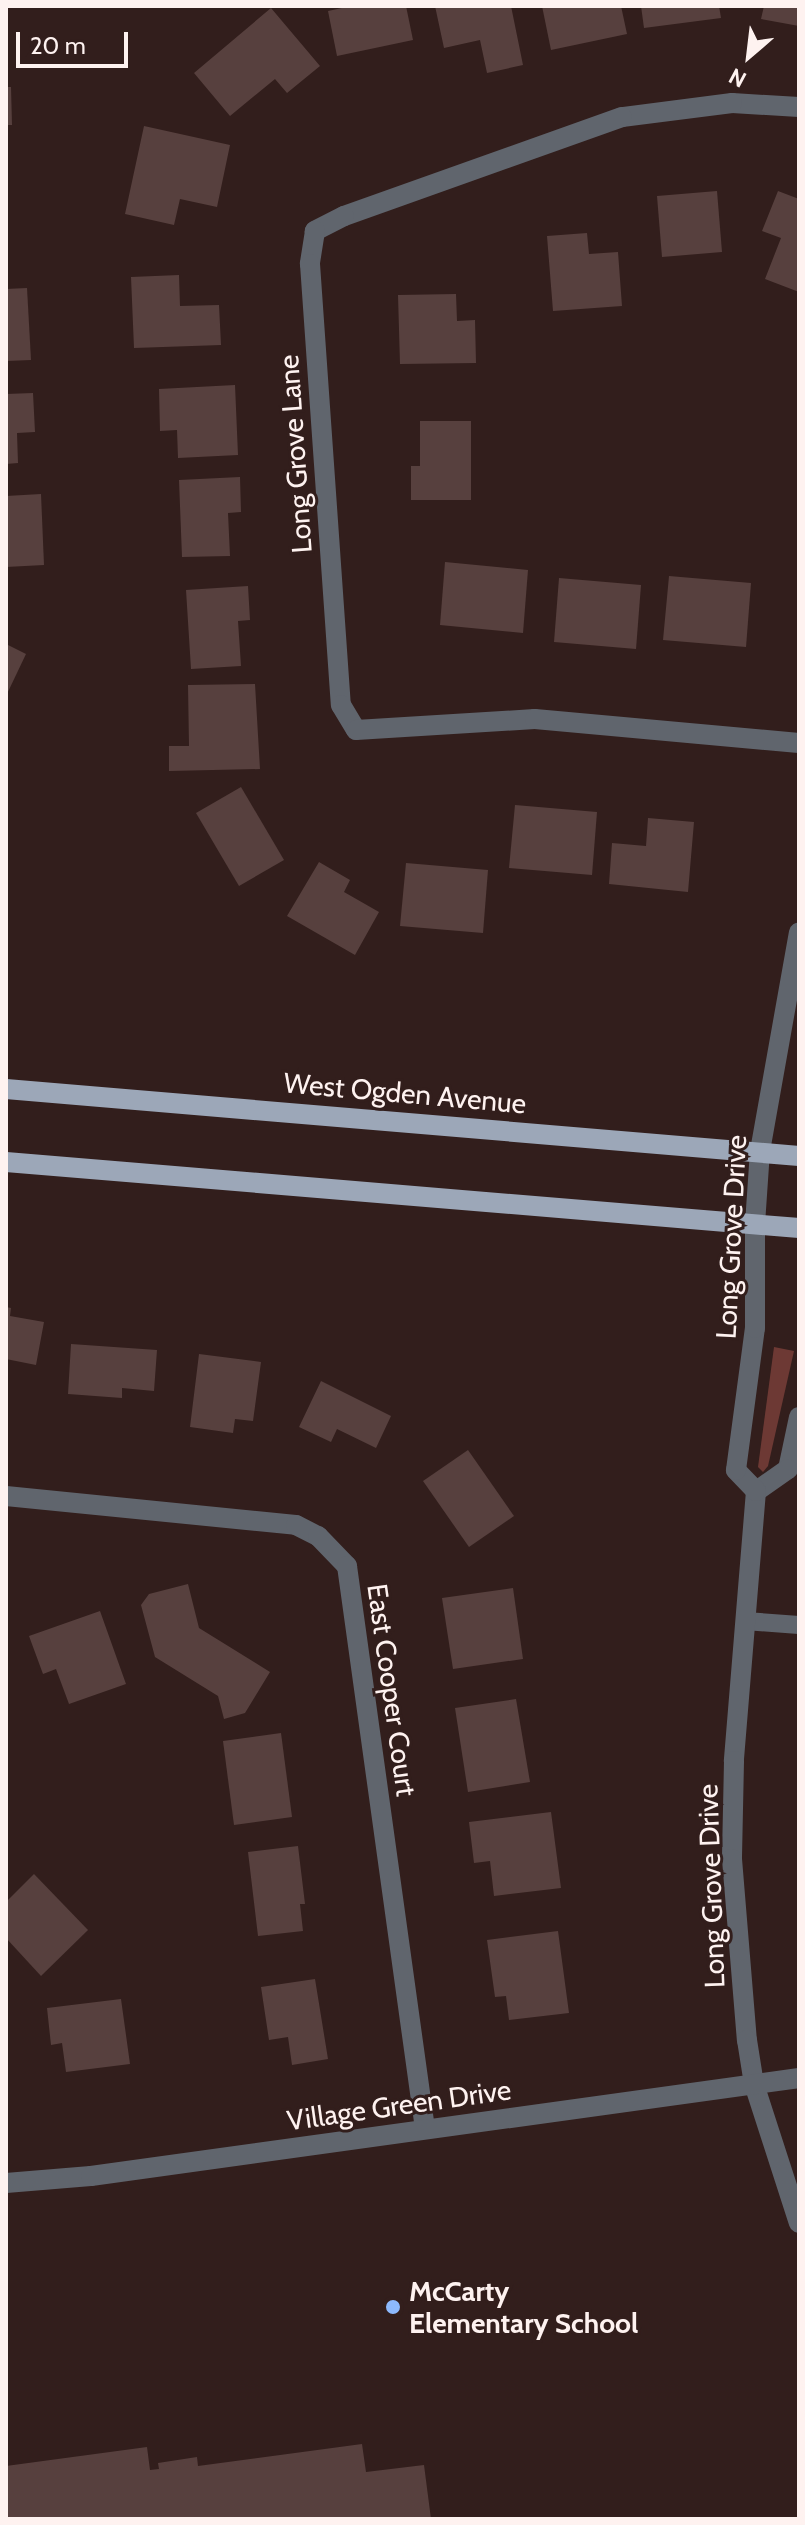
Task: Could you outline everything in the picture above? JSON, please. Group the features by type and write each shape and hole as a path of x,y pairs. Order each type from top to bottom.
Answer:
{"main road":[{"name":"West Ogden Avenue","path":"6,1089 799,1156"},
{"path":"6,1162 799,1228"}],"street":[{"name":"Long Grove Lane","path":"799,107 732,103 622,117 344,216 315,231 310,264 341,705 356,730 535,719 799,743"},
{"name":"Long Grove Drive","path":"799,932 760,1151 755,1224 755,1328 736,1470 756,1491 745,1621 732,1859 747,2040 754,2084 799,2223"},
{"path":"756,1491 788,1469 799,1417"},
{"name":"East Cooper Court","path":"6,1496 296,1525 318,1536 347,1566 425,2129"},
{"name":"Village Green Drive","path":"6,2183 91,2176 799,2078"}],"lane":[{"path":"745,1621 799,1625"}],"shaded area":[{"path":"774,1347 794,1351 768,1466 763,1472 758,1467"}],"building":[{"path":"351,6 406,6 413,40 337,56 328,11"},
{"path":"435,6 511,6 523,65 487,73 480,40 444,48"},
{"path":"542,6 621,6 627,34 551,50"},
{"path":"641,6 719,6 721,18 644,28"},
{"path":"764,6 799,6 799,26 761,19"},
{"path":"271,8 320,66 287,93 275,79 230,116 194,73"},
{"path":"6,87 11,87 12,125 6,125"},
{"path":"144,126 230,145 217,207 180,199 174,225 125,214"},
{"path":"717,191 722,252 662,257 657,196"},
{"path":"778,191 799,199 799,292 765,279 781,238 762,231"},
{"path":"587,233 589,254 618,252 622,306 553,311 547,236"},
{"path":"179,275 180,306 219,305 221,345 134,348 131,277"},
{"path":"27,288 31,360 6,361 6,289"},
{"path":"456,294 457,321 475,320 476,363 400,364 398,295"},
{"path":"235,385 238,455 178,458 177,430 160,431 159,389"},
{"path":"33,393 35,432 17,433 18,463 6,464 6,394"},
{"path":"420,421 471,421 471,500 411,500 411,466 420,466"},
{"path":"240,477 241,512 228,513 230,556 182,557 179,480"},
{"path":"41,494 44,565 6,567 6,496"},
{"path":"445,562 528,570 523,633 440,625"},
{"path":"669,576 751,583 746,647 663,640"},
{"path":"559,578 641,585 636,649 554,642"},
{"path":"248,586 250,620 238,621 241,666 191,669 186,590"},
{"path":"6,644 26,654 6,696"},
{"path":"255,684 260,769 169,771 169,746 189,746 188,685"},
{"path":"241,787 284,860 239,886 196,813"},
{"path":"515,805 597,812 592,875 509,868"},
{"path":"648,818 694,822 688,892 609,884 612,843 646,846"},
{"path":"319,862 350,880 344,892 379,912 355,955 287,916"},
{"path":"406,863 488,870 483,933 400,926"},
{"path":"6,1307 11,1308 10,1316 44,1322 36,1365 6,1359"},
{"path":"71,1344 157,1350 154,1391 122,1388 122,1398 68,1394"},
{"path":"199,1354 261,1362 253,1421 235,1419 233,1433 190,1427"},
{"path":"321,1381 391,1416 376,1448 337,1429 331,1442 299,1427"},
{"path":"468,1450 514,1516 469,1547 423,1481"},
{"path":"188,1584 199,1628 270,1672 245,1713 224,1719 218,1696 155,1657 141,1605 149,1594"},
{"path":"513,1588 523,1659 453,1669 442,1598"},
{"path":"100,1611 126,1684 69,1704 56,1669 43,1674 29,1636"},
{"path":"516,1699 530,1782 468,1792 455,1708"},
{"path":"281,1733 292,1817 234,1825 223,1741"},
{"path":"551,1812 561,1888 494,1896 490,1861 474,1863 469,1822"},
{"path":"298,1846 305,1904 300,1904 303,1931 258,1936 248,1852"},
{"path":"34,1874 88,1930 41,1976 6,1938 6,1902"},
{"path":"558,1931 569,2013 509,2020 506,1996 495,1997 487,1940"},
{"path":"315,1979 328,2059 292,2065 288,2037 269,2040 261,1987"},
{"path":"121,1999 130,2064 66,2072 62,2043 51,2045 47,2008"},
{"path":"362,2444 366,2472 424,2465 431,2519 6,2519 6,2466 147,2447 150,2470 159,2469 158,2463 197,2457 198,2466"}],"place":[{"name":"McCarty Elementary School","path":"393,2307"}]}
